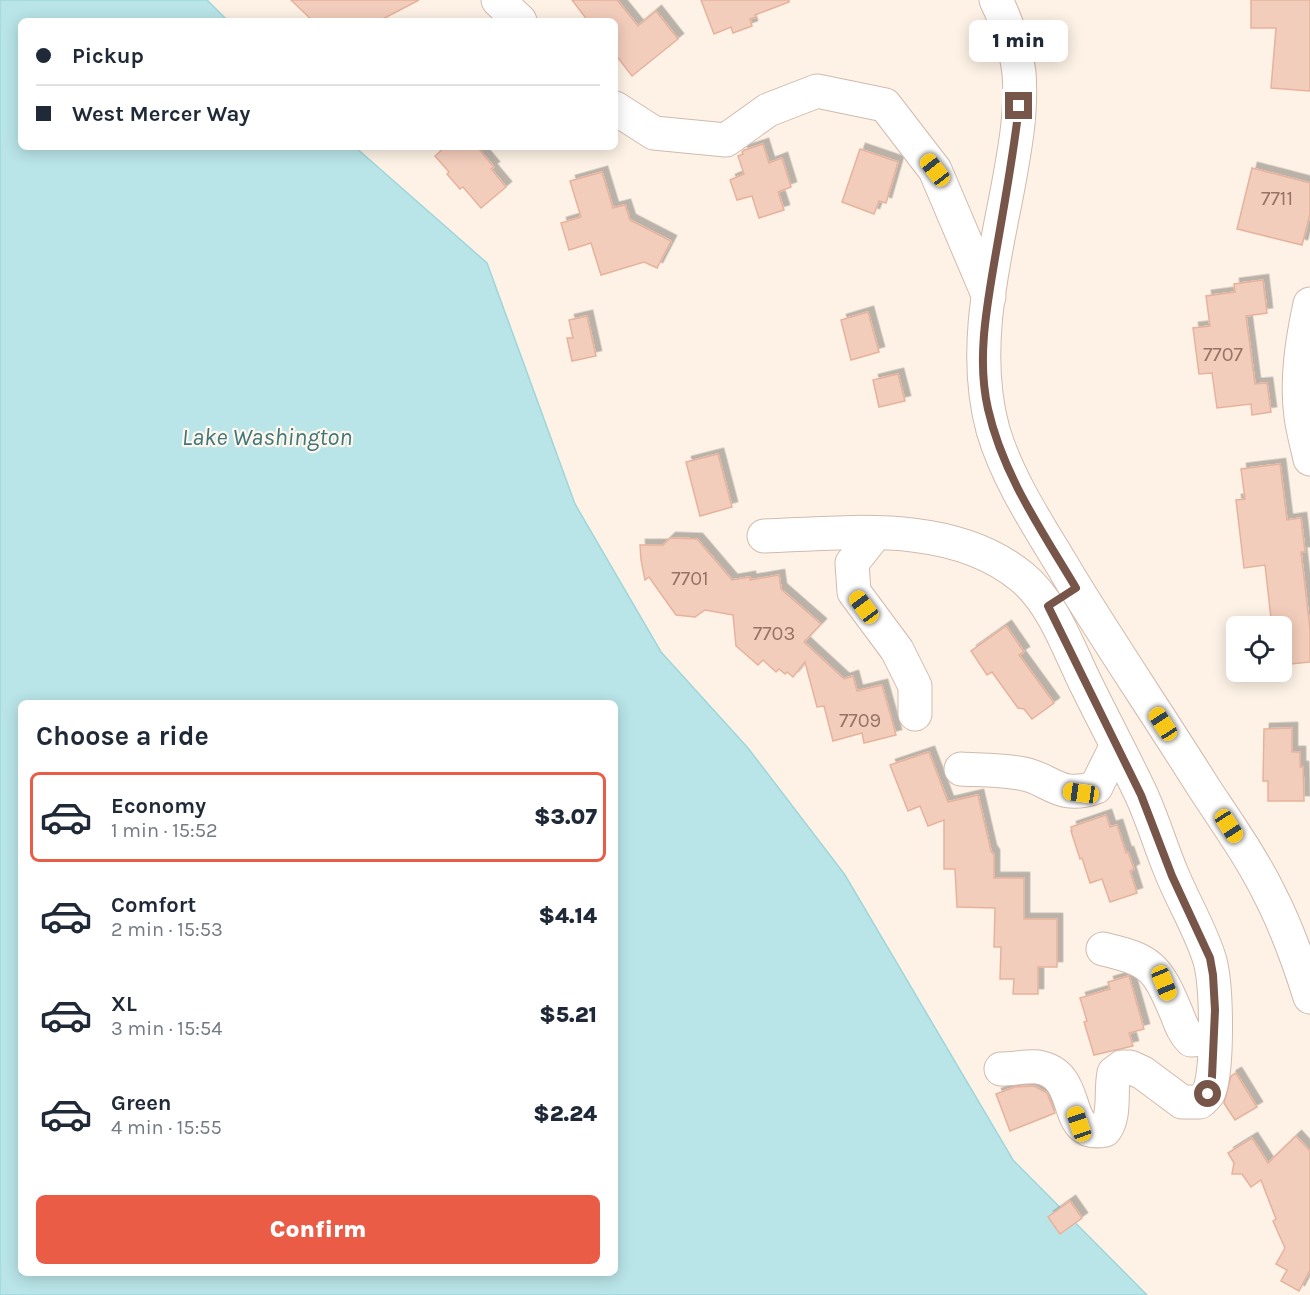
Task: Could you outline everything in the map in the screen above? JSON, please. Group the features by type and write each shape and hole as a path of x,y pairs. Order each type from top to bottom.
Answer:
{"street":[{"path":"498,0 517,18"},
{"path":"996,0 1012,39 1019,72 1019,106 1013,158 988,297 983,351 987,406 994,434 1006,466 1032,516 1270,893 1294,948 1310,997"},
{"path":"618,110 654,133 726,140 768,110 817,91 885,105 935,170 988,297"},
{"path":"1310,304 1301,357 1300,388 1301,416 1310,459"},
{"path":"875,534 852,563 851,580 854,592 897,650 915,686 915,714"},
{"path":"764,536 913,535 951,542 995,558 1023,578 1048,606 1141,795 1172,876 1210,958 1213,975 1214,1038 1212,1077 1208,1094 1200,1102 1182,1102 1143,1073 1130,1067 1122,1067 1114,1073 1110,1123 1105,1130 1094,1132 1079,1124 1065,1085 1058,1076 1039,1067 1001,1069"},
{"path":"1048,606 1076,588"},
{"path":"961,769 1021,773 1060,789 1081,793 1096,788 1116,747"},
{"path":"1103,950 1128,955 1147,964 1164,983 1184,1033 1191,1040 1214,1038"}],"water":[{"name":"Lake Washington","path":"0,0 207,0 225,18 18,18 18,150 358,150 487,263 575,504 661,652 748,748 845,875 1013,1160 1147,1295 0,1295"}],"building":[{"path":"291,0 419,0 385,18 310,18"},
{"path":"572,0 617,0 638,26 656,11 678,39 632,76 618,58 618,18 586,18"},
{"path":"701,0 789,0 789,2 755,15 756,17 750,19 752,26 733,33 731,27 714,34"},
{"path":"1251,0 1310,0 1310,91 1271,88 1276,28 1251,28"},
{"path":"763,144 769,163 782,158 791,187 778,192 784,210 759,218 752,196 737,200 730,180 744,174 738,156 745,150"},
{"path":"860,149 898,162 886,203 879,201 874,214 842,202"},
{"path":"442,150 480,150 494,167 491,169 506,187 481,208 463,187 460,189 435,156"},
{"path":"1252,168 1310,183 1310,214 1302,245 1237,229"},
{"path":"602,172 613,208 625,205 630,220 671,241 657,268 644,262 601,275 591,243 569,250 561,223 581,217 570,181"},
{"path":"1263,280 1267,313 1246,316 1255,384 1267,383 1271,412 1252,415 1251,404 1217,408 1212,373 1199,374 1193,328 1210,326 1206,296 1235,292 1234,284"},
{"path":"868,312 879,352 851,360 841,320"},
{"path":"587,316 596,356 572,361 567,338 573,338 569,320"},
{"path":"898,374 905,401 879,407 873,380"},
{"path":"718,454 732,507 700,516 686,462"},
{"path":"1280,464 1287,520 1301,518 1305,552 1301,552 1310,629 1310,662 1292,664 1292,616 1271,616 1265,565 1244,568 1236,500 1245,499 1241,469"},
{"path":"670,538 697,539 732,580 750,577 750,580 779,575 781,589 821,624 804,642 844,679 853,676 857,691 882,685 896,735 864,743 862,733 833,741 824,706 817,707 805,662 793,677 779,669 776,672 763,660 758,665 736,646 733,615 705,610 695,617 676,615 649,577 645,580 641,560 640,545 663,545"},
{"path":"1006,626 1024,652 1019,655 1054,703 1032,719 1024,709 1018,708 992,672 987,675 971,651"},
{"path":"1292,728 1292,752 1300,752 1300,767 1303,767 1304,801 1268,801 1268,781 1263,781 1264,729"},
{"path":"929,752 948,802 978,795 991,851 994,855 994,878 1024,878 1024,919 1057,919 1057,967 1038,967 1038,994 1013,994 1014,979 1000,979 1001,947 994,947 995,908 957,907 955,869 944,869 944,820 928,826 920,806 908,811 890,765"},
{"path":"1106,815 1110,827 1117,825 1126,853 1128,852 1134,869 1130,871 1137,893 1110,902 1102,879 1090,883 1071,831 1071,827"},
{"path":"1129,976 1144,1029 1129,1033 1133,1046 1094,1055 1084,1022 1087,1021 1080,998 1110,989 1108,982"},
{"path":"1236,1073 1257,1107 1235,1120 1224,1103 1231,1076"},
{"path":"1034,1086 1047,1093 1055,1113 1010,1131 996,1094 1015,1087"},
{"path":"1296,1136 1310,1151 1310,1270 1299,1291 1281,1281 1287,1270 1276,1264 1285,1248 1273,1221 1276,1219 1261,1180 1251,1187 1242,1174 1232,1174 1234,1163 1228,1153 1252,1138 1268,1163"},
{"path":"1070,1201 1082,1218 1060,1234 1048,1217"}],"route":[{"path":"1019,106 1013,158 988,297 983,351 987,406 1006,466 1032,516 1076,588 1048,606 1141,795 1172,876 1210,958 1215,1010 1212,1077 1208,1094"}]}
